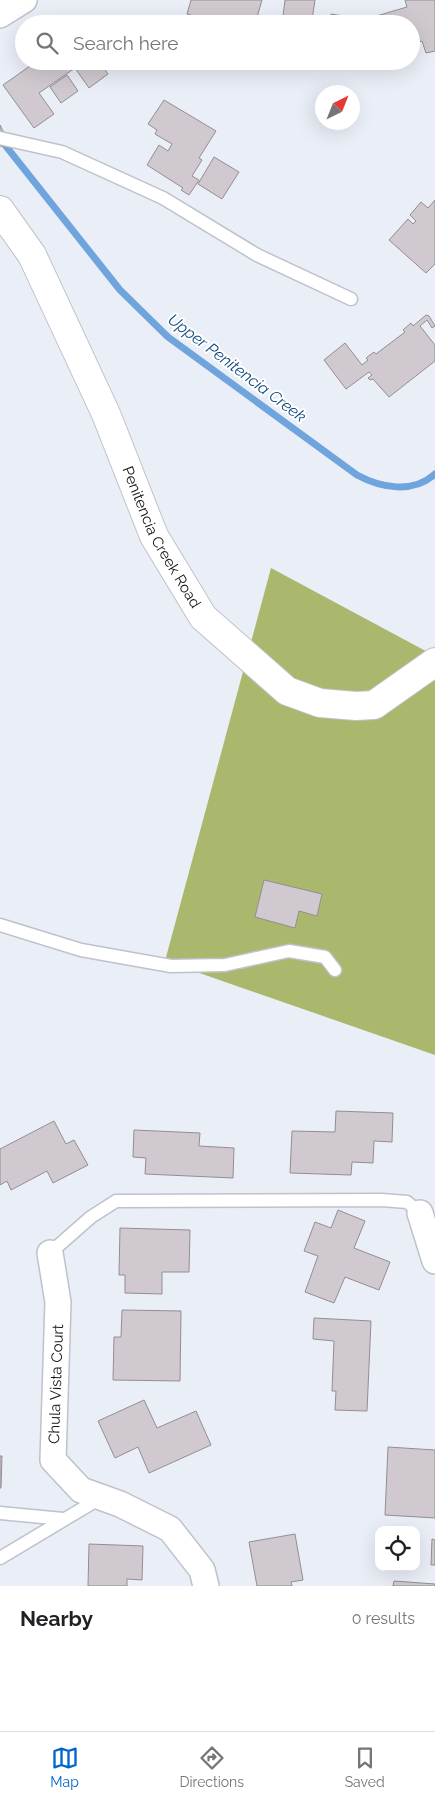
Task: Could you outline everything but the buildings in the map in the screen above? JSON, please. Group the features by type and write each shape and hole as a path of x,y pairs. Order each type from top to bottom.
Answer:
{"street":[{"path":"0,15 24,0"},
{"name":"Penitencia Creek Road","path":"0,210 32,255 106,414 154,536 203,618 287,691 320,703 374,705 435,662"},
{"path":"420,1214 435,1261"},
{"name":"Chula Vista Court","path":"50,1252 58,1302 54,1460 81,1490 102,1497 170,1529 202,1570 206,1586"}],"lane":[{"path":"0,138 62,152 162,198 257,255 351,299"},
{"path":"0,925 82,950 171,966 225,965 289,951 325,957 334,970"},
{"path":"50,1252 91,1217 116,1201 382,1200 407,1202 420,1214"},
{"path":"0,1558 102,1497"},
{"path":"0,1513 18,1513 63,1519"}],"green space":[{"path":"271,568 435,656 435,1055 165,961"}],"waterway":[{"name":"Upper Penitencia Creek","path":"1,140 120,290 168,337 366,480 386,486 407,487 426,480 435,474"}]}
